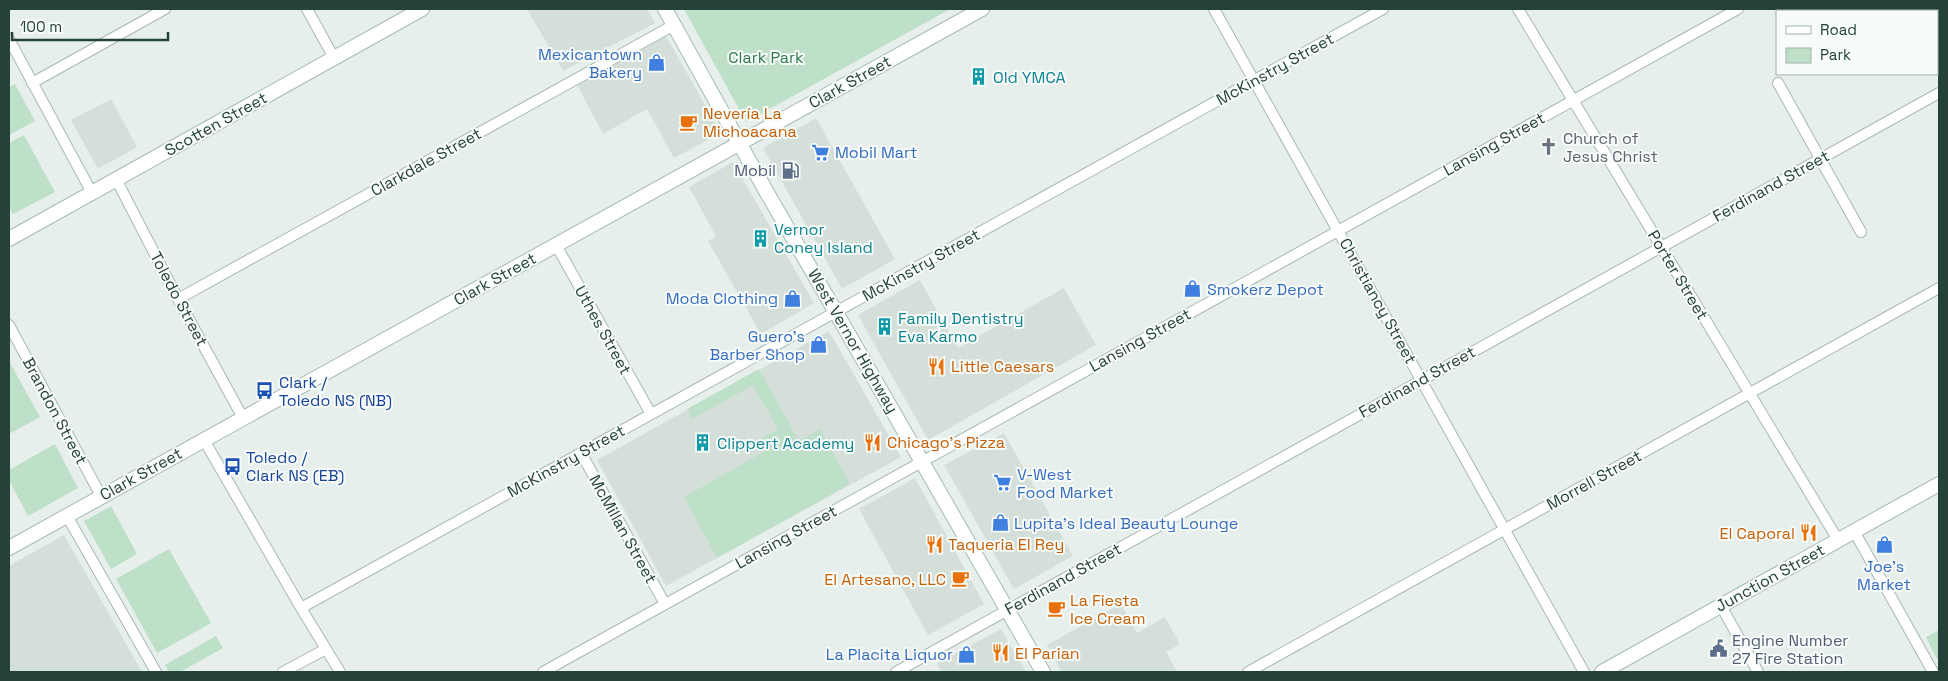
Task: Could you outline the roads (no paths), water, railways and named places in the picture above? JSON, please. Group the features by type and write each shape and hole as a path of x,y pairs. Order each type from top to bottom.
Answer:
{"street":[{"path":"32,82 165,9"},
{"path":"307,9 334,58"},
{"name":"Scotten Street","path":"9,239 422,9"},
{"name":"West Vernor Highway","path":"665,9 836,312 1043,672"},
{"name":"Clark Street","path":"9,548 982,9"},
{"name":"Christiancy Street","path":"1214,9 1506,529 1584,672"},
{"name":"McKinstry Street","path":"301,608 1383,9"},
{"name":"Porter Street","path":"1518,9 1838,540"},
{"name":"Lansing Street","path":"543,672 1738,9"},
{"name":"Clarkdale Street","path":"178,299 674,25"},
{"path":"9,39 92,193"},
{"path":"1778,83 1861,232"},
{"name":"Ferdinand Street","path":"896,672 1939,93"},
{"name":"Toledo Street","path":"116,179 178,299 243,418"},
{"name":"Uthes Street","path":"556,245 651,414"},
{"name":"Morrell Street","path":"1248,672 1939,288"},
{"name":"Brandon Street","path":"9,325 102,496"},
{"path":"204,440 340,672"},
{"name":"McMillan Street","path":"581,453 665,604"},
{"name":"Junction Street","path":"1602,672 1939,484"},
{"path":"67,516 156,672"},
{"path":"1854,531 1933,672"},
{"path":"1721,606 1758,672"},
{"path":"283,672 326,649"}],"place":[{"name":"Mexicantown Bakery","path":"656,63"},
{"name":"Old YMCA","path":"979,77"},
{"name":"Nevería La Michoacana","path":"689,122"},
{"name":"Church of Jesus Christ","path":"1549,147"},
{"name":"Mobil Mart","path":"821,152"},
{"name":"Mobil","path":"790,170"},
{"name":"Vernor Coney Island","path":"760,238"},
{"name":"Smokerz Depot","path":"1193,289"},
{"name":"Moda Clothing","path":"792,298"},
{"name":"Family Dentistry Eva Karmo","path":"884,327"},
{"name":"Guero's Barber Shop","path":"819,345"},
{"name":"Little Caesars","path":"937,366"},
{"name":"Clark / Toledo NS (NB)","path":"265,391"},
{"name":"Chicago's Pizza","path":"873,442"},
{"name":"Clippert Academy","path":"703,443"},
{"name":"Toledo / Clark NS (EB)","path":"232,466"},
{"name":"V-West Food Market","path":"1003,483"},
{"name":"Lupita's Ideal Beauty Lounge","path":"1000,523"},
{"name":"El Caporal","path":"1809,533"},
{"name":"Taqueria El Rey","path":"934,544"},
{"name":"Joe's Market","path":"1884,545"},
{"name":"El Artesano, LLC","path":"960,579"},
{"name":"La Fiesta Ice Cream","path":"1056,609"},
{"name":"Engine Number 27 Fire Station","path":"1718,649"},
{"name":"El Parian","path":"1001,653"},
{"name":"La Placita Liquor","path":"967,654"}],"park label":[{"name":"Clark Park","path":"766,57"}]}
